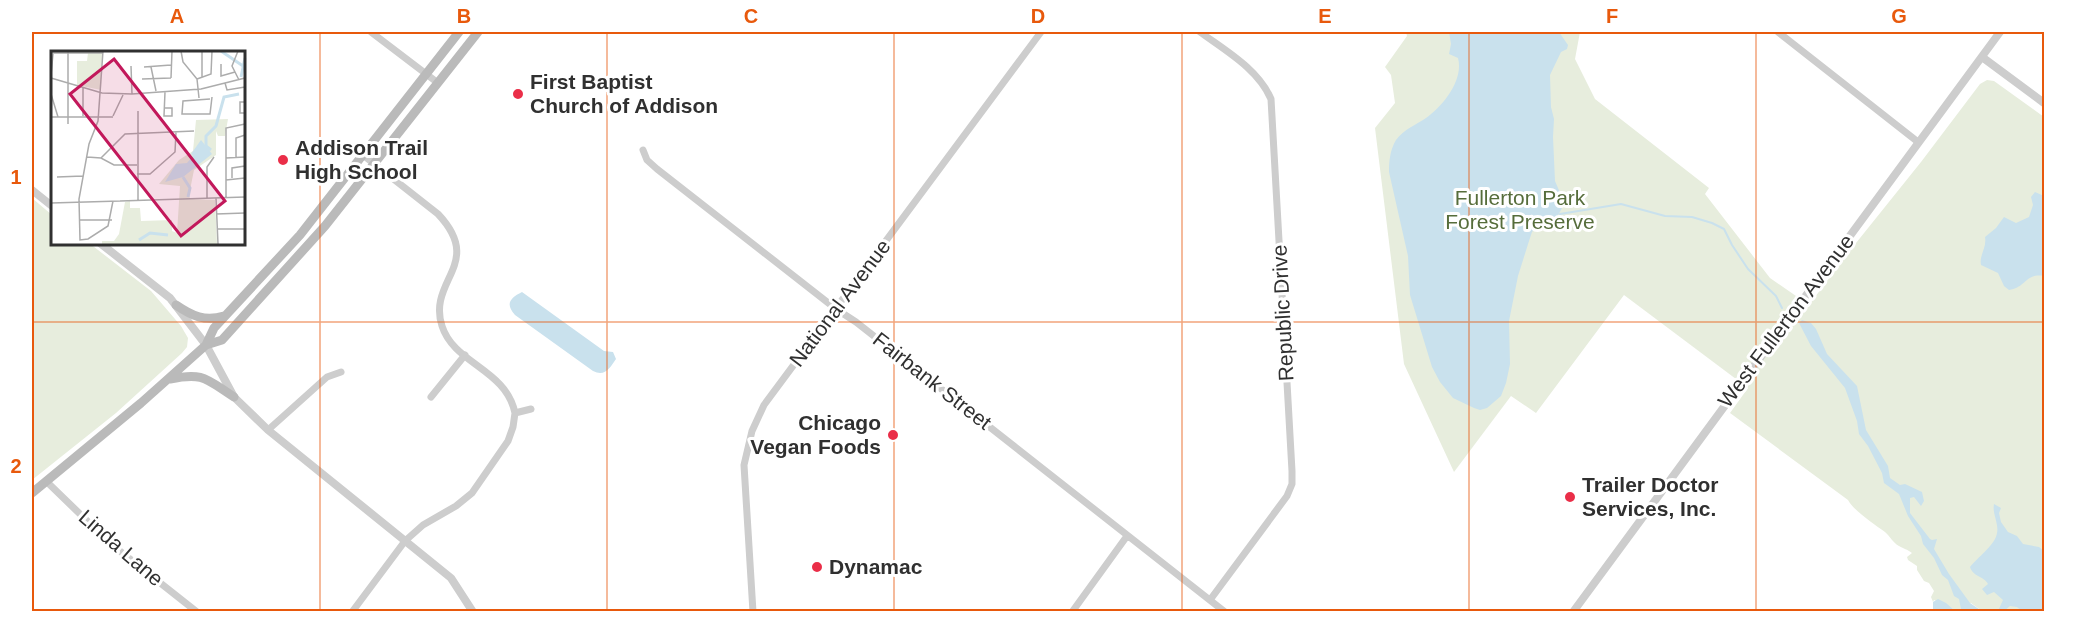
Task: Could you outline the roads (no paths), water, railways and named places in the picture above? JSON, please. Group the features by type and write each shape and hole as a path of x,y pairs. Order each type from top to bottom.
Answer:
{"main road":[{"path":"32,493 206,345 214,328 300,235 459,32"},
{"path":"206,345 222,340 309,244 478,32"},
{"path":"300,235 309,244"},
{"path":"176,305 191,315 210,320 226,315"},
{"path":"168,379 188,375 201,376 234,397"}],"street":[{"path":"371,32 438,83"},
{"name":"National Avenue","path":"753,612 744,465 749,442 766,401 1041,32"},
{"name":"Republic Drive","path":"1200,32 1254,73 1265,86 1271,99 1292,471 1292,484 1287,496 1210,600"},
{"path":"1778,32 1918,142"},
{"name":"West Fullerton Avenue","path":"1573,612 2000,32"},
{"path":"1982,57 2044,103"},
{"name":"Fairbank Street","path":"643,150 647,160 657,169 1225,612"},
{"path":"352,612 402,538 456,506 472,493 508,441 515,413 513,402 501,384 465,355 446,335 440,319 441,296 452,275 457,256 452,231 438,214 363,155"},
{"path":"32,190 51,205"},
{"path":"101,244 170,298 206,345 234,397 268,430 451,578 473,612"},
{"path":"431,397 465,355"},
{"path":"268,430 327,377 340,372"},
{"path":"515,413 531,409"},
{"name":"Linda Lane","path":"47,482 111,544 197,612"},
{"path":"1072,612 1127,536"}],"water":[{"path":"1449,32 1559,32 1568,45 1567,49 1561,52 1550,75 1551,107 1554,119 1555,181 1561,195 1562,208 1556,219 1538,225 1532,232 1518,276 1509,321 1510,364 1506,383 1501,396 1487,408 1480,410 1453,398 1432,367 1410,295 1408,256 1389,172 1390,156 1396,140 1439,107 1455,83 1459,66 1458,58 1449,54 1451,44"},
{"path":"2035,192 2044,196 2044,276 2033,277 2019,287 2009,290 2004,286 1998,273 1981,265 1985,237 2004,217 2016,223 2029,217 2033,205 2031,197"},
{"path":"522,292 604,351 613,352 616,359 609,368 601,373 593,371 515,315 510,308 510,302"},
{"path":"1802,320 1811,323 1816,329 1827,354 1857,386 1866,430 1888,466 1890,478 1900,485 1905,484 1922,492 1924,501 1921,506 1914,497 1910,498 1910,513 1930,539 1937,539 1934,549 1949,574 1970,603 1982,611 1934,612 1933,602 1938,599 1954,610 1961,609 1959,599 1954,596 1948,580 1942,575 1934,558 1923,544 1899,494 1884,483 1882,473 1859,434 1857,421 1845,388 1811,346 1799,323"},
{"path":"1994,504 2001,508 1999,513 2001,522 2008,532 2017,536 2023,544 2039,547 2044,551 2044,610 2022,611 2010,606 2004,611 1998,611 2003,600 1994,592 1987,595 1982,589 1988,584 1971,570 1970,567 1996,537"}],"waterway":[{"path":"1560,214 1621,204 1665,216 1692,217 1712,223 1724,229 1748,269 1776,296 1782,308"}],"place":[{"name":"First Baptist Church of Addison","path":"518,94"},
{"name":"Addison Trail High School","path":"283,160"},
{"name":"Chicago Vegan Foods","path":"893,435"},
{"name":"Trailer Doctor Services, Inc.","path":"1570,497"},
{"name":"Dynamac","path":"817,567"}],"park label":[{"name":"Fullerton Park Forest Preserve","path":"1520,210"}]}
